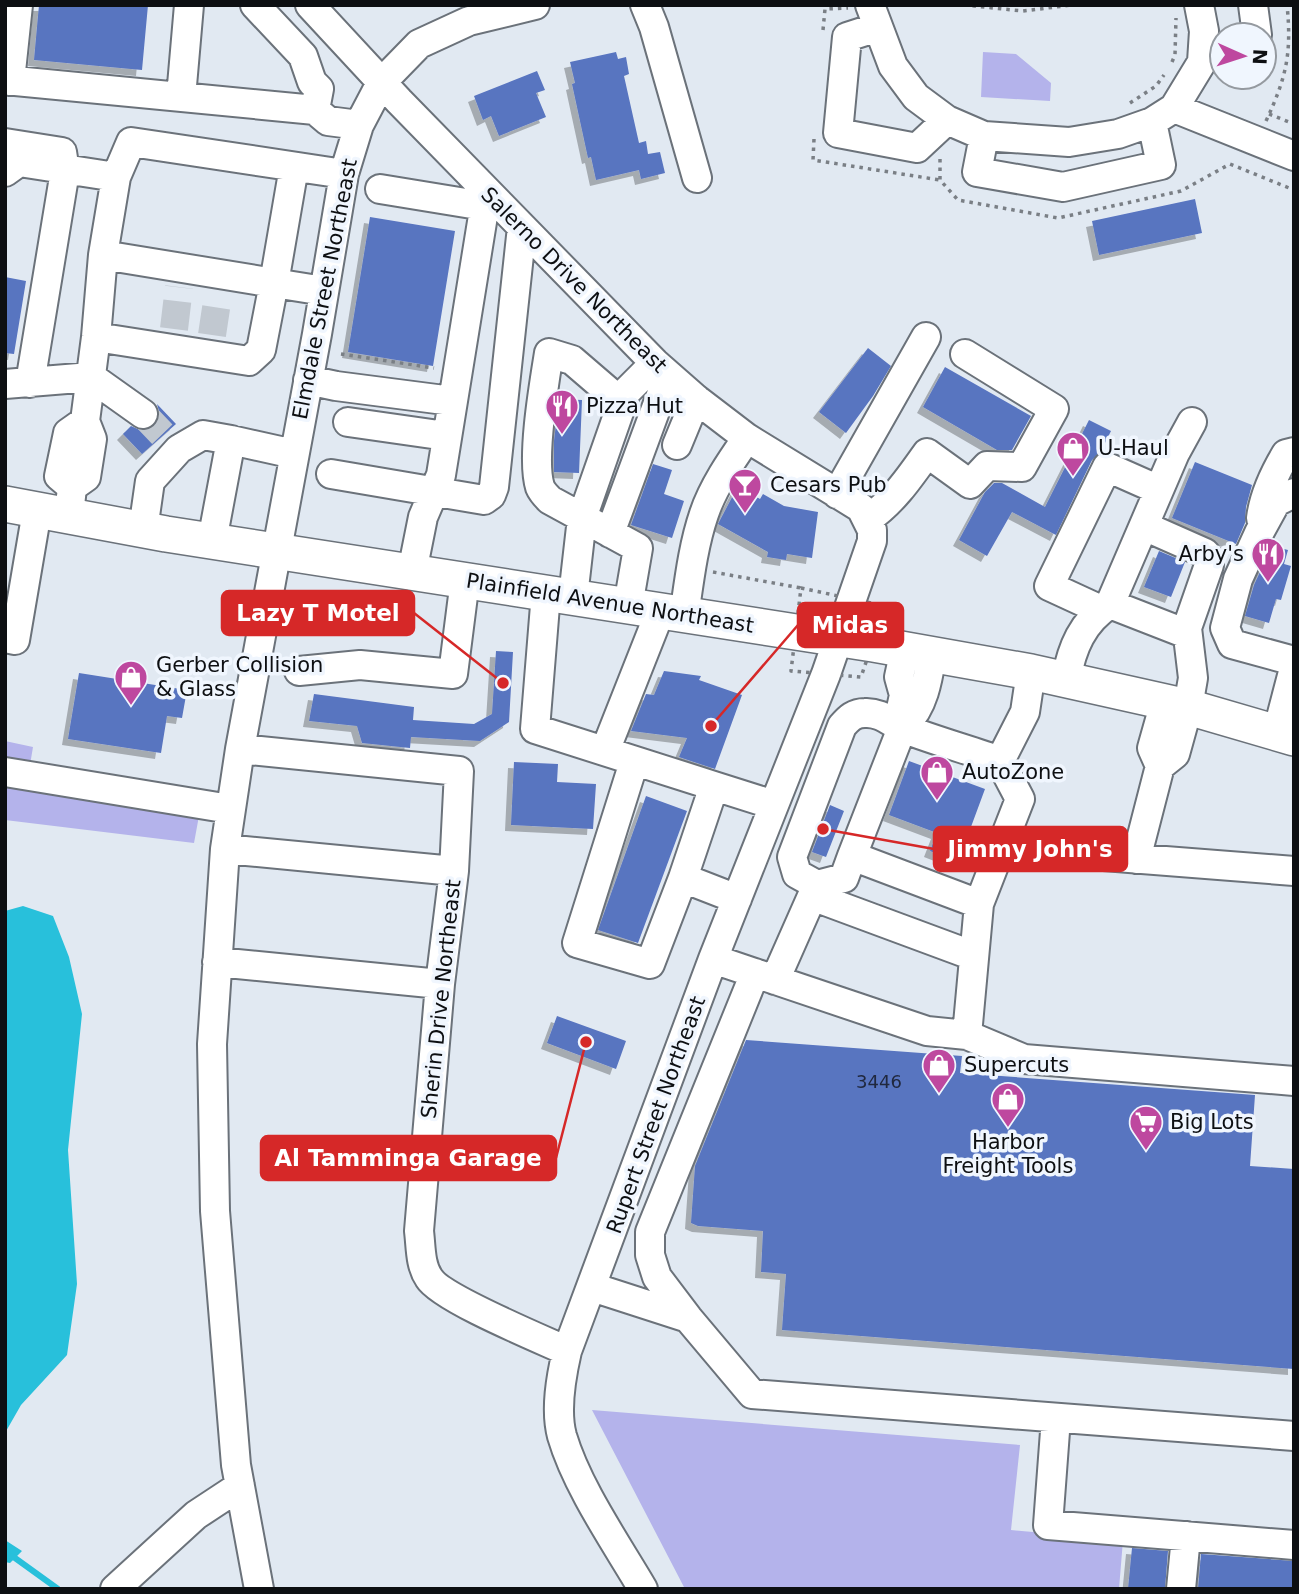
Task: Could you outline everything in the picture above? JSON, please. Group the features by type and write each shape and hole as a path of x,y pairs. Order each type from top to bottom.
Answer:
{"main road":[{"name":"Plainfield Avenue Northeast","path":"46,505 143,530 839,639 1031,672 1176,704 1285,736"}],"street":[{"path":"18,5 8,81 316,110 328,121 359,125"},
{"path":"181,97 189,5"},
{"path":"255,5 303,56 312,82 319,89 316,110"},
{"name":"Salerno Drive Northeast","path":"310,5 486,198 522,227 662,369 695,399 747,438 861,508 868,519"},
{"name":"Elmdale Street Northeast","path":"259,1589 240,1486 223,1329 215,1211 212,1044 225,849 240,749 344,174 359,125 382,83 419,44 469,21 535,5"},
{"path":"645,5 697,178"},
{"path":"1187,9 1204,31 1208,48"},
{"path":"947,120 917,148 838,133 847,37 874,16 893,66 916,97 947,120 984,136 1069,142 1118,134 1163,115 1208,68"},
{"path":"984,136 976,173 1063,187 1161,165 1163,115"},
{"path":"1163,115 1257,141 1294,156"},
{"path":"5,638 15,640 46,505 59,476 68,433 85,421 103,255 116,177 131,142 344,174"},
{"path":"5,143 62,152 65,171 18,383 91,377 143,414"},
{"path":"5,172 19,162 116,177"},
{"path":"96,337 172,339 211,345 249,361 261,350 294,166"},
{"path":"380,188 486,198 441,475 423,517 412,572"},
{"path":"331,474 484,500 491,495 494,488 522,227"},
{"path":"103,255 181,277 219,284 274,283 324,291"},
{"path":"837,494 926,337"},
{"path":"622,403 572,360 549,353 537,469 540,489 550,500 638,548 657,611"},
{"path":"839,639 870,552 872,530 868,519 883,509 927,453 970,484 987,466 1022,467 1054,409 965,354"},
{"path":"662,369 626,392 622,403 582,518 559,595 535,729 774,805"},
{"path":"610,533 662,369"},
{"path":"308,380 452,401"},
{"path":"677,445 695,399"},
{"path":"348,422 446,436"},
{"path":"1066,679 1072,652 1092,615 1105,607 1192,422"},
{"path":"143,530 150,481 171,442 203,435 294,454"},
{"path":"605,751 657,611 692,561 704,512 727,467 747,438"},
{"path":"212,541 231,440"},
{"path":"1259,533 1263,503 1276,469 1286,454 1294,452"},
{"path":"1159,490 1108,467 1049,586 1187,634"},
{"path":"1294,493 1276,502 1259,533 1238,579 1225,628 1232,644 1294,661"},
{"path":"1136,859 1160,766 1175,754 1176,704 1193,678 1187,628 1209,565 1209,558 1205,553 1144,526"},
{"path":"299,671 360,665 453,674 465,580"},
{"name":"Rupert Street Northeast","path":"643,1589 579,1479 562,1436 559,1417 562,1373 713,959 839,639"},
{"path":"918,652 927,683 916,714 902,727 844,878 815,890 765,976 650,1232 650,1255 657,1277 752,1394 1294,1436"},
{"path":"1285,736 1294,668"},
{"path":"1000,761 1025,712 1031,672"},
{"path":"967,1035 979,904 1020,799 1000,761 902,727 884,716 868,712 849,717 842,726 792,857 797,874 815,890 974,956"},
{"name":"Sherin Drive Northeast","path":"240,749 460,771 454,871 440,984 419,1231 422,1266 430,1281 454,1298 568,1351"},
{"path":"634,762 577,943 650,964 714,786"},
{"path":"5,772 230,810"},
{"path":"1001,848 1294,871"},
{"path":"225,849 454,871"},
{"path":"852,856 979,904"},
{"path":"683,878 737,899"},
{"path":"713,959 927,1031 967,1035 1024,1059 1294,1081"},
{"path":"217,962 440,984"},
{"path":"592,1287 688,1318"},
{"path":"1056,1418 1048,1525 1294,1545"},
{"path":"115,1589 196,1515 240,1486"},
{"path":"1181,1589 1186,1536"}],"path":[{"path":"964,5 1023,11 1072,5"},
{"path":"1257,141 1280,91 1288,57 1287,5"},
{"path":"1120,107 1156,86 1167,71 1175,55 1177,33 1187,9"},
{"path":"1269,114 1294,124"},
{"path":"341,354 434,368"}],"shaded area":[{"path":"983,52 1016,54 1051,83 1050,101 981,97"},
{"path":"5,741 33,747 28,777 201,805 194,843 5,820"},
{"path":"23,906 53,916 69,957 82,1014 68,1150 77,1284 67,1355 21,1405 5,1433 5,911"},
{"path":"592,1410 1020,1445 1011,1530 1123,1540 1119,1589 685,1589"},
{"path":"5,1540 22,1551 10,1563 5,1562"}],"building":[{"path":"39,5 148,5 142,70 34,60"},
{"path":"616,52 618,59 626,57 629,74 624,76 639,143 646,141 648,154 660,152 665,173 641,179 639,170 596,180 591,157 588,158 570,62"},
{"path":"537,71 545,90 536,93 546,117 499,136 491,116 483,120 474,96"},
{"path":"1195,199 1202,233 1099,255 1092,221"},
{"path":"370,217 455,231 433,366 348,352"},
{"path":"5,277 26,281 14,354 5,353"},
{"path":"868,348 891,366 846,433 819,412"},
{"path":"945,367 1031,416 1012,450 997,450 923,407"},
{"name":"Pizza Hut","path":"559,399 582,400 579,473 554,472 554,441"},
{"path":"157,404 176,424 142,454 123,434 131,426 142,431 156,424 160,415"},
{"path":"1089,420 1111,431 1100,453 1092,460 1056,535 1012,512 987,556 959,540 985,492 994,483 1002,483 1045,507"},
{"path":"1195,462 1252,485 1245,523 1236,544 1172,518"},
{"path":"653,464 672,470 664,494 684,501 672,538 631,525"},
{"path":"738,486 760,499 763,494 784,506 818,512 812,558 787,554 786,560 767,557 768,552 718,524"},
{"name":"Arby's","path":"1272,546 1288,550 1284,564 1291,566 1281,600 1276,599 1269,623 1245,616 1254,585"},
{"path":"1159,551 1185,562 1171,597 1144,587"},
{"path":"496,651 513,652 509,722 480,741 411,737 410,748 362,743 357,726 309,721 314,694 414,707 413,720 474,724 492,714"},
{"path":"664,671 701,676 699,680 742,695 715,769 679,757 687,738 631,731 646,694 654,695"},
{"path":"79,673 187,690 182,718 167,716 161,753 68,739"},
{"name":"AutoZone","path":"909,761 985,789 958,862 930,851 937,833 889,815"},
{"path":"514,762 558,764 557,782 596,784 593,829 511,825"},
{"path":"646,796 687,811 638,943 598,930"},
{"path":"830,805 844,811 826,857 812,852"},
{"path":"557,1016 626,1041 616,1069 547,1043"},
{"path":"746,1040 962,1056 960,1073 1255,1095 1250,1166 1294,1169 1294,1369 782,1330 786,1274 761,1272 763,1231 698,1226 691,1223 695,1166"},
{"path":"1132,1548 1168,1551 1165,1589 1128,1589"},
{"path":"1201,1554 1294,1561 1294,1589 1198,1589"}],"waterway":[{"path":"5,1554 15,1558 58,1589"}],"tunnel":[{"path":"174,329 179,287"},
{"path":"212,335 218,295"},
{"path":"143,414 163,435"}],"place":[{"name":"Pizza Hut","path":"562,436"},
{"name":"U-Haul","path":"1073,478"},
{"name":"Cesars Pub","path":"745,515"},
{"name":"Arby's","path":"1268,584"},
{"name":"Lazy T Motel","path":"503,683"},
{"name":"Gerber Collision & Glass","path":"131,707"},
{"name":"Midas","path":"711,726"},
{"name":"AutoZone","path":"937,802"},
{"name":"Jimmy John's","path":"823,829"},
{"name":"Al Tamminga Garage","path":"586,1042"},
{"name":"Supercuts","path":"939,1095"},
{"name":"Harbor Freight Tools","path":"1008,1129"},
{"name":"Big Lots","path":"1146,1152"}]}
